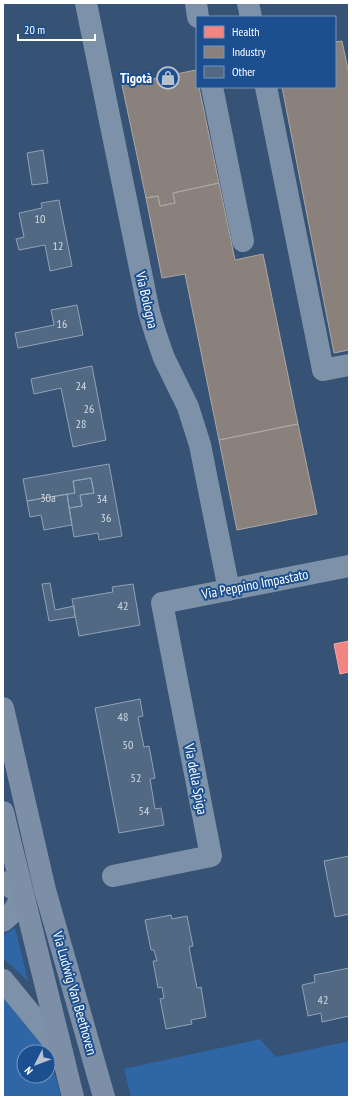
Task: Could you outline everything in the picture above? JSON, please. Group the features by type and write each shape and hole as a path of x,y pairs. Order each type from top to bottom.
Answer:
{"main road":[{"name":"Via Ludwig Van Beethoven","path":"3,708 45,890 104,1097"},
{"name":"Via Ludwig Van Beethoven","path":"3,812 73,1097"},
{"path":"23,895 45,890"}],"street":[{"name":"Via Bologna","path":"86,3 149,312 164,358 188,407 200,445 229,590"},
{"path":"196,3 198,16"},
{"path":"248,3 251,16"},
{"path":"212,88 243,241"},
{"path":"266,88 323,370 349,365"},
{"name":"Via Peppino Impastato","path":"162,603 349,566"},
{"name":"Via della Spiga","path":"113,876 211,856 162,603"},
{"path":"3,882 23,895 14,912 3,921"},
{"path":"3,980 62,1052"}],"shaded area":[{"path":"15,928 28,981 3,958 3,935"},
{"path":"3,993 35,1032 42,1044 16,1044 16,1084 56,1084 56,1078 61,1097 3,1097"},
{"path":"260,1039 276,1057 349,1041 349,1097 131,1097 124,1069"}],"building: Health":[{"path":"349,641 349,672 340,674 334,644"}],"building: Industry":[{"path":"342,41 349,74 349,350 334,353 282,88 336,88 336,42"},
{"path":"196,70 196,88 199,88 219,183 173,193 175,203 160,206 158,196 146,198 122,85"},
{"path":"219,183 235,260 263,254 298,424 219,440 185,274 162,278 146,198 158,196 160,206 175,203 173,193"},
{"path":"298,424 317,514 237,530 219,440"}],"building: Other":[{"path":"43,150 48,183 32,185 27,153"},
{"path":"59,200 72,266 50,271 45,245 19,250 16,239 24,237 19,213 42,208 41,203"},
{"path":"77,305 83,335 18,348 15,333 54,325 51,310"},
{"path":"92,366 106,440 73,447 61,388 34,394 31,379"},
{"path":"109,464 122,536 99,540 98,533 74,537 69,508 82,506 80,495 94,493 91,478 73,481 75,493 27,501 23,479"},
{"path":"91,478 94,493 80,495 82,506 69,508 67,494 75,493 73,481"},
{"path":"67,494 72,525 44,530 41,515 30,517 27,501"},
{"path":"50,583 55,610 74,606 75,617 49,621 42,584"},
{"path":"133,584 140,625 79,636 72,599 113,592 112,587"},
{"path":"140,699 143,716 138,717 144,747 149,746 155,778 150,779 155,809 161,808 164,825 119,833 95,708"},
{"path":"349,856 349,914 335,917 324,861"},
{"path":"171,915 172,919 187,916 193,946 189,947 197,988 201,987 206,1017 191,1020 192,1024 166,1029 160,999 164,998 162,987 158,988 153,961 157,961 154,950 151,950 145,920"},
{"path":"349,968 349,1016 322,1022 321,1013 308,1016 302,985 315,982 314,975"}],"place":[{"name":"Tigotà","path":"168,78"}]}
